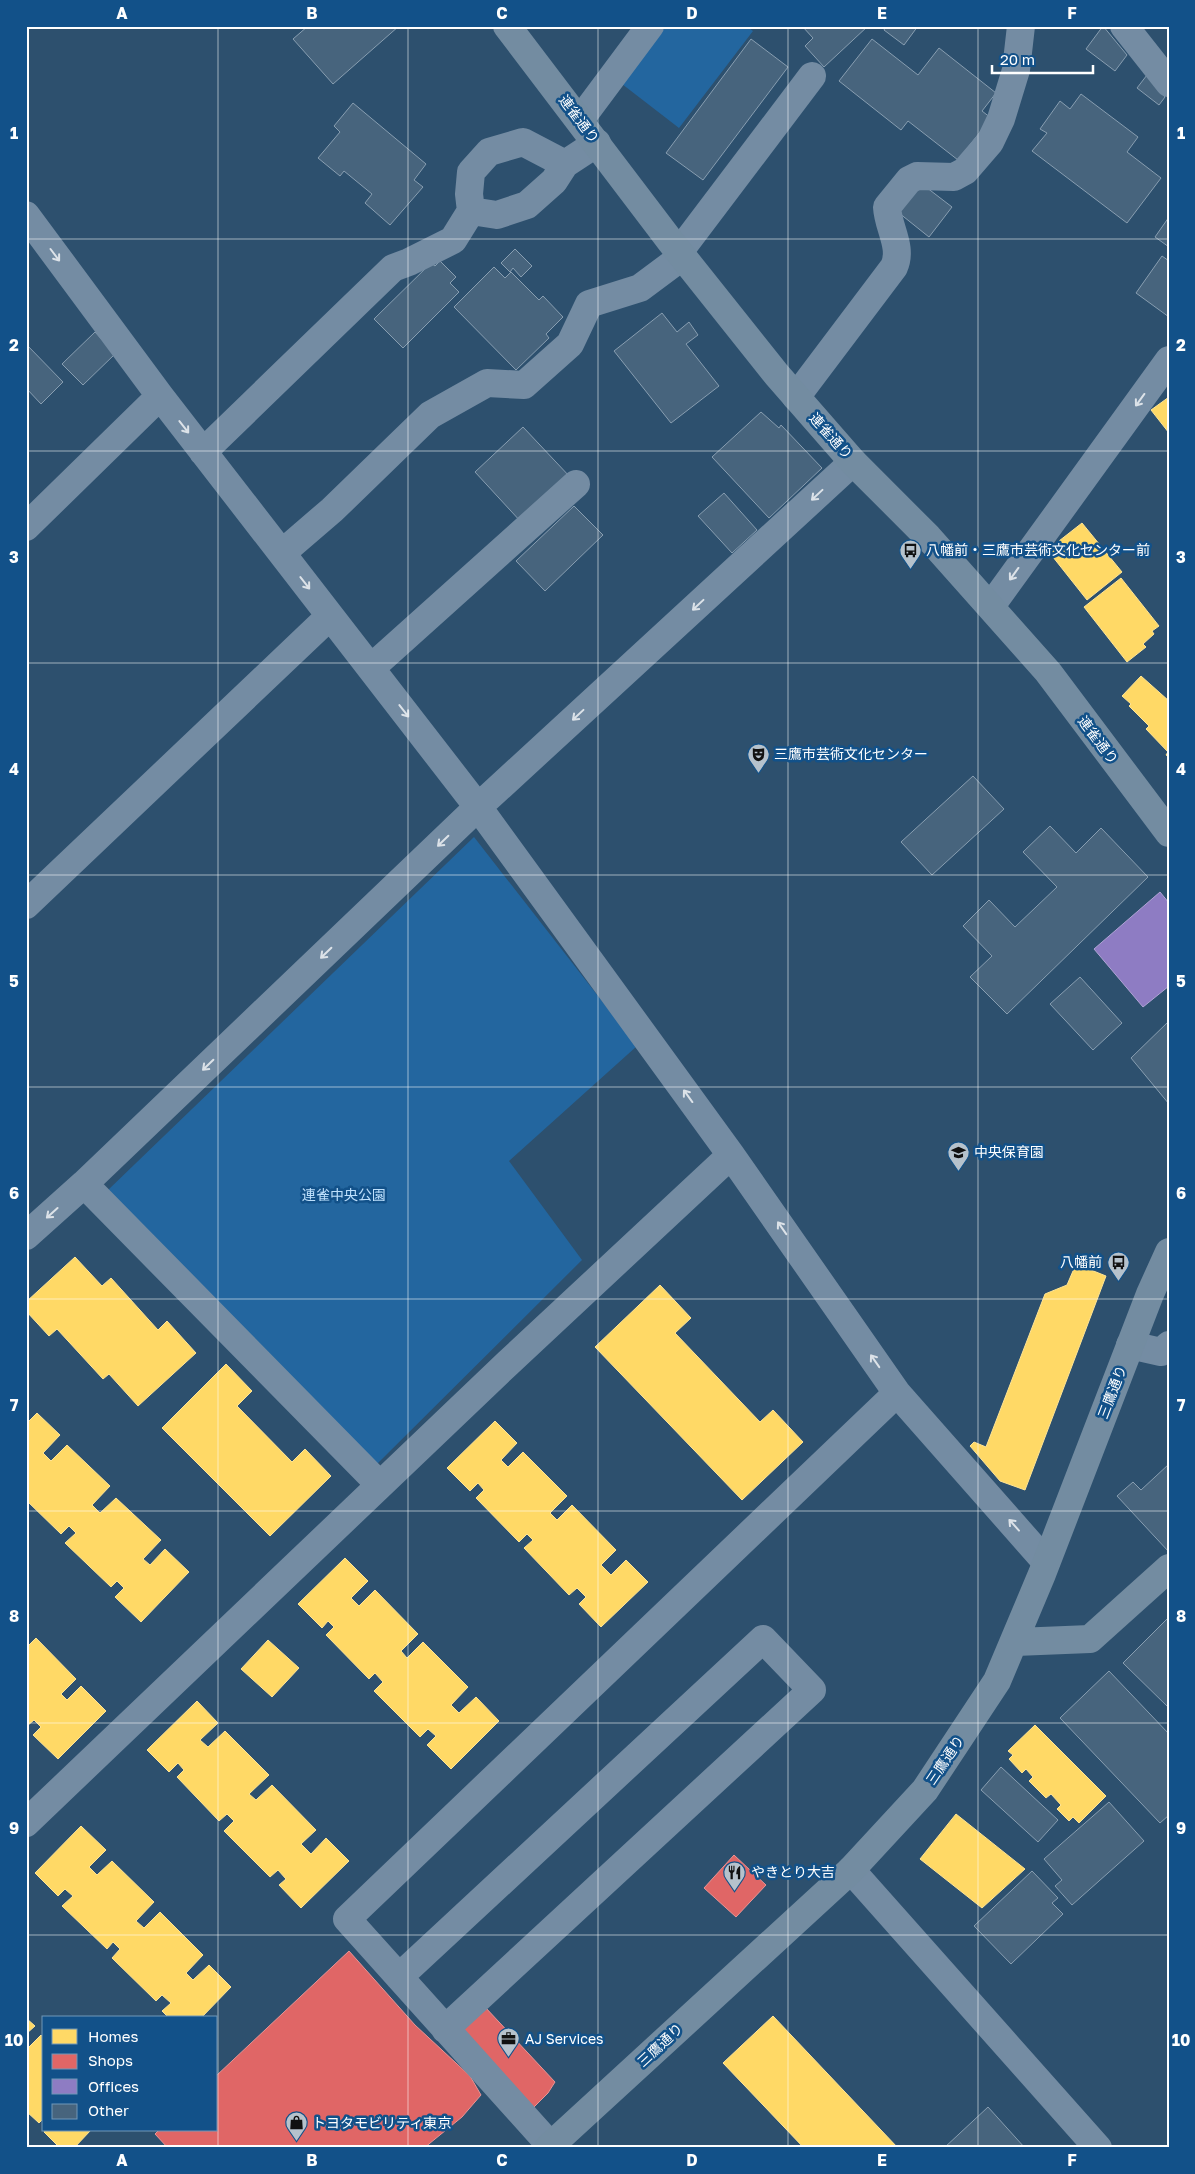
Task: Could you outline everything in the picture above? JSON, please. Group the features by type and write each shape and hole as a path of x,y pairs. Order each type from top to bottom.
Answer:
{"main road":[{"name":"連雀通り","path":"507,26 681,254 796,397 853,462 928,537 1048,672 1167,827"},
{"name":"三鷹通り","path":"549,2147 850,1870 925,1790 997,1681 1015,1642 1130,1345 1169,1252"},
{"path":"1015,1642 1090,1639 1169,1568"}],"street":[{"path":"580,120 650,26"},
{"path":"796,397 894,267 898,258 886,207 909,180 917,176 954,177 965,171 993,137 1001,119 1016,70 1021,26"},
{"path":"1124,26 1167,78"},
{"path":"282,553 332,510 430,415 488,383 524,385 570,344 590,304 640,288 681,254 812,76"},
{"path":"203,452 393,268 453,240 471,212 469,194 471,172 489,152 523,142 564,164"},
{"path":"471,212 497,215 527,205 554,181 564,164 597,143"},
{"path":"26,215 160,396 478,807 731,1154 897,1393 1046,1562"},
{"path":"991,606 1169,360"},
{"path":"26,527 160,396"},
{"path":"26,1236 84,1184 478,807 853,462"},
{"path":"371,668 576,484"},
{"path":"26,904 330,616"},
{"path":"26,1823 380,1485 731,1154"},
{"path":"84,1184 380,1485"},
{"path":"1130,1345 1161,1352 1169,1345"},
{"path":"549,2147 346,1919 897,1393"},
{"path":"399,1977 763,1639 812,1690 445,2029"},
{"path":"850,1870 1098,2148"}],"green space":[{"path":"666,26 746,26 753,31 679,128 622,84"},
{"name":"連雀中央公園","path":"474,837 637,1046 509,1161 582,1260 376,1465 107,1191"}],"building: Homes":[{"path":"1169,397 1169,433 1151,410"},
{"path":"1082,523 1122,572 1087,600 1049,552 1061,543 1059,541"},
{"path":"1121,578 1159,626 1152,631 1154,634 1143,644 1146,647 1127,662 1084,607"},
{"path":"1141,676 1169,701 1169,757 1166,755 1168,752 1146,729 1149,726 1122,696"},
{"path":"75,1257 102,1286 111,1278 158,1330 167,1321 196,1353 138,1406 109,1374 103,1379 57,1329 49,1336 26,1311 26,1302"},
{"path":"1076,1264 1106,1276 1025,1490 1000,1481 970,1446 974,1442 986,1447 1045,1294 1067,1285"},
{"path":"660,1285 691,1318 675,1333 760,1422 773,1410 803,1442 742,1500 595,1347"},
{"path":"226,1364 252,1391 237,1406 292,1462 305,1449 331,1476 270,1536 162,1428"},
{"path":"37,1413 60,1435 43,1453 51,1461 67,1445 110,1486 92,1505 100,1513 116,1498 161,1540 143,1559 150,1565 165,1549 189,1572 141,1622 115,1597 124,1588 117,1581 111,1587 65,1543 76,1533 69,1526 61,1534 26,1500 26,1485 28,1483 26,1481 26,1424"},
{"path":"495,1421 517,1443 501,1460 508,1467 523,1452 567,1496 550,1513 557,1520 572,1505 616,1550 601,1565 611,1575 626,1560 648,1582 601,1627 579,1604 586,1597 577,1588 569,1595 524,1548 533,1540 527,1534 519,1542 476,1498 484,1490 478,1483 470,1491 447,1468"},
{"path":"345,1558 368,1581 351,1598 359,1606 375,1590 418,1634 401,1651 407,1658 423,1642 468,1687 451,1705 459,1713 476,1697 499,1721 451,1769 427,1745 436,1736 428,1729 420,1737 374,1691 383,1682 375,1673 369,1679 326,1635 334,1627 328,1621 322,1628 298,1604"},
{"path":"36,1638 76,1679 61,1694 67,1700 81,1686 106,1711 58,1759 33,1735 41,1727 34,1720 26,1725 26,1648"},
{"path":"268,1640 299,1668 272,1697 241,1669"},
{"path":"197,1701 218,1723 200,1740 208,1747 225,1731 269,1775 249,1794 256,1800 272,1785 316,1830 301,1844 311,1854 326,1838 349,1861 301,1908 279,1885 286,1879 278,1870 270,1877 224,1831 234,1821 227,1814 219,1821 177,1777 184,1770 178,1763 169,1772 147,1750"},
{"path":"1035,1725 1106,1796 1079,1823 1073,1817 1069,1821 1057,1809 1061,1805 1051,1794 1046,1798 1029,1781 1033,1777 1026,1769 1022,1773 1009,1759 1013,1755 1008,1751"},
{"path":"956,1814 1025,1869 982,1908 920,1859"},
{"path":"81,1826 106,1850 89,1867 97,1875 112,1861 154,1902 136,1921 144,1928 160,1912 203,1955 186,1973 193,1980 209,1965 231,1987 203,2016 167,2016 162,2011 171,2003 162,1995 156,2001 112,1958 120,1949 113,1942 107,1949 62,1906 73,1896 65,1889 58,1896 35,1873"},
{"path":"773,2016 898,2148 804,2148 723,2063"},
{"path":"26,2018 35,2026 26,2034"},
{"path":"42,2036 42,2120 39,2123 26,2111 26,2050"},
{"path":"44,2132 89,2132 74,2148 60,2148"}],"building: Shops":[{"path":"734,1855 766,1885 736,1917 704,1888"},
{"path":"349,1951 415,2025 470,2076 481,2095 462,2117 424,2148 168,2148 155,2134 157,2132 218,2132 218,2074"},
{"path":"485,2007 555,2082 548,2093 533,2108 460,2033"}],"building: Offices":[{"path":"1160,892 1169,903 1169,986 1143,1007 1094,949"}],"building: Other":[{"path":"308,26 399,26 333,84 293,39"},
{"path":"802,26 868,26 824,67 805,46 813,38"},
{"path":"886,26 918,26 904,45 884,30"},
{"path":"1103,26 1127,55 1115,71 1086,49"},
{"path":"751,39 788,67 703,180 666,153"},
{"path":"872,39 918,75 939,48 996,93 982,111 991,118 958,160 908,121 901,130 839,81"},
{"path":"1147,75 1165,97 1159,105 1137,88"},
{"path":"1081,94 1138,137 1127,152 1161,178 1127,223 1032,151 1047,133 1040,129 1060,101 1070,109"},
{"path":"353,103 426,164 414,180 423,187 390,225 365,203 372,194 344,171 340,176 318,158 340,132 334,126"},
{"path":"922,184 952,207 929,237 899,213"},
{"path":"1169,217 1169,247 1155,237"},
{"path":"515,249 532,266 521,277 513,268 510,272 501,263"},
{"path":"1162,256 1169,261 1169,317 1136,293"},
{"path":"440,261 456,277 450,283 459,292 403,348 374,319 431,263 435,266"},
{"path":"494,267 505,278 511,272 539,300 543,296 563,317 546,334 549,338 516,370 454,307"},
{"path":"662,313 677,332 689,322 698,335 686,344 719,386 671,423 614,351"},
{"path":"95,332 115,354 83,385 62,364"},
{"path":"26,344 63,382 41,404 26,388"},
{"path":"761,412 779,428 781,425 822,468 769,518 712,457"},
{"path":"523,427 571,478 522,523 475,472"},
{"path":"724,493 757,530 732,553 698,516"},
{"path":"574,506 603,535 545,591 516,561"},
{"path":"973,776 1004,809 932,875 901,842"},
{"path":"1050,826 1076,853 1101,828 1148,877 1007,1014 970,977 992,956 963,926 989,900 1015,927 1057,887 1023,852"},
{"path":"1080,977 1122,1023 1093,1050 1050,1004"},
{"path":"1169,1021 1169,1104 1131,1058"},
{"path":"1169,1464 1169,1552 1117,1496 1133,1482 1141,1490"},
{"path":"1169,1618 1169,1708 1123,1663"},
{"path":"1109,1671 1169,1734 1169,1815 1160,1823 1060,1718"},
{"path":"1001,1767 1058,1820 1038,1842 981,1790"},
{"path":"1109,1802 1144,1841 1072,1905 1055,1886 1062,1880 1044,1859"},
{"path":"1032,1871 1058,1898 1052,1903 1063,1914 1011,1964 974,1926"},
{"path":"988,2107 1025,2148 944,2148"}],"place":[{"name":"八幡前・三鷹市芸術文化センター前","path":"910,569"},
{"name":"三鷹市芸術文化センター","path":"758,773"},
{"name":"中央保育園","path":"958,1171"},
{"name":"八幡前","path":"1118,1281"},
{"name":"やきとり大吉","path":"735,1891"},
{"name":"AJ Services","path":"509,2058"},
{"name":"トヨタモビリティ東京","path":"296,2142"}]}
